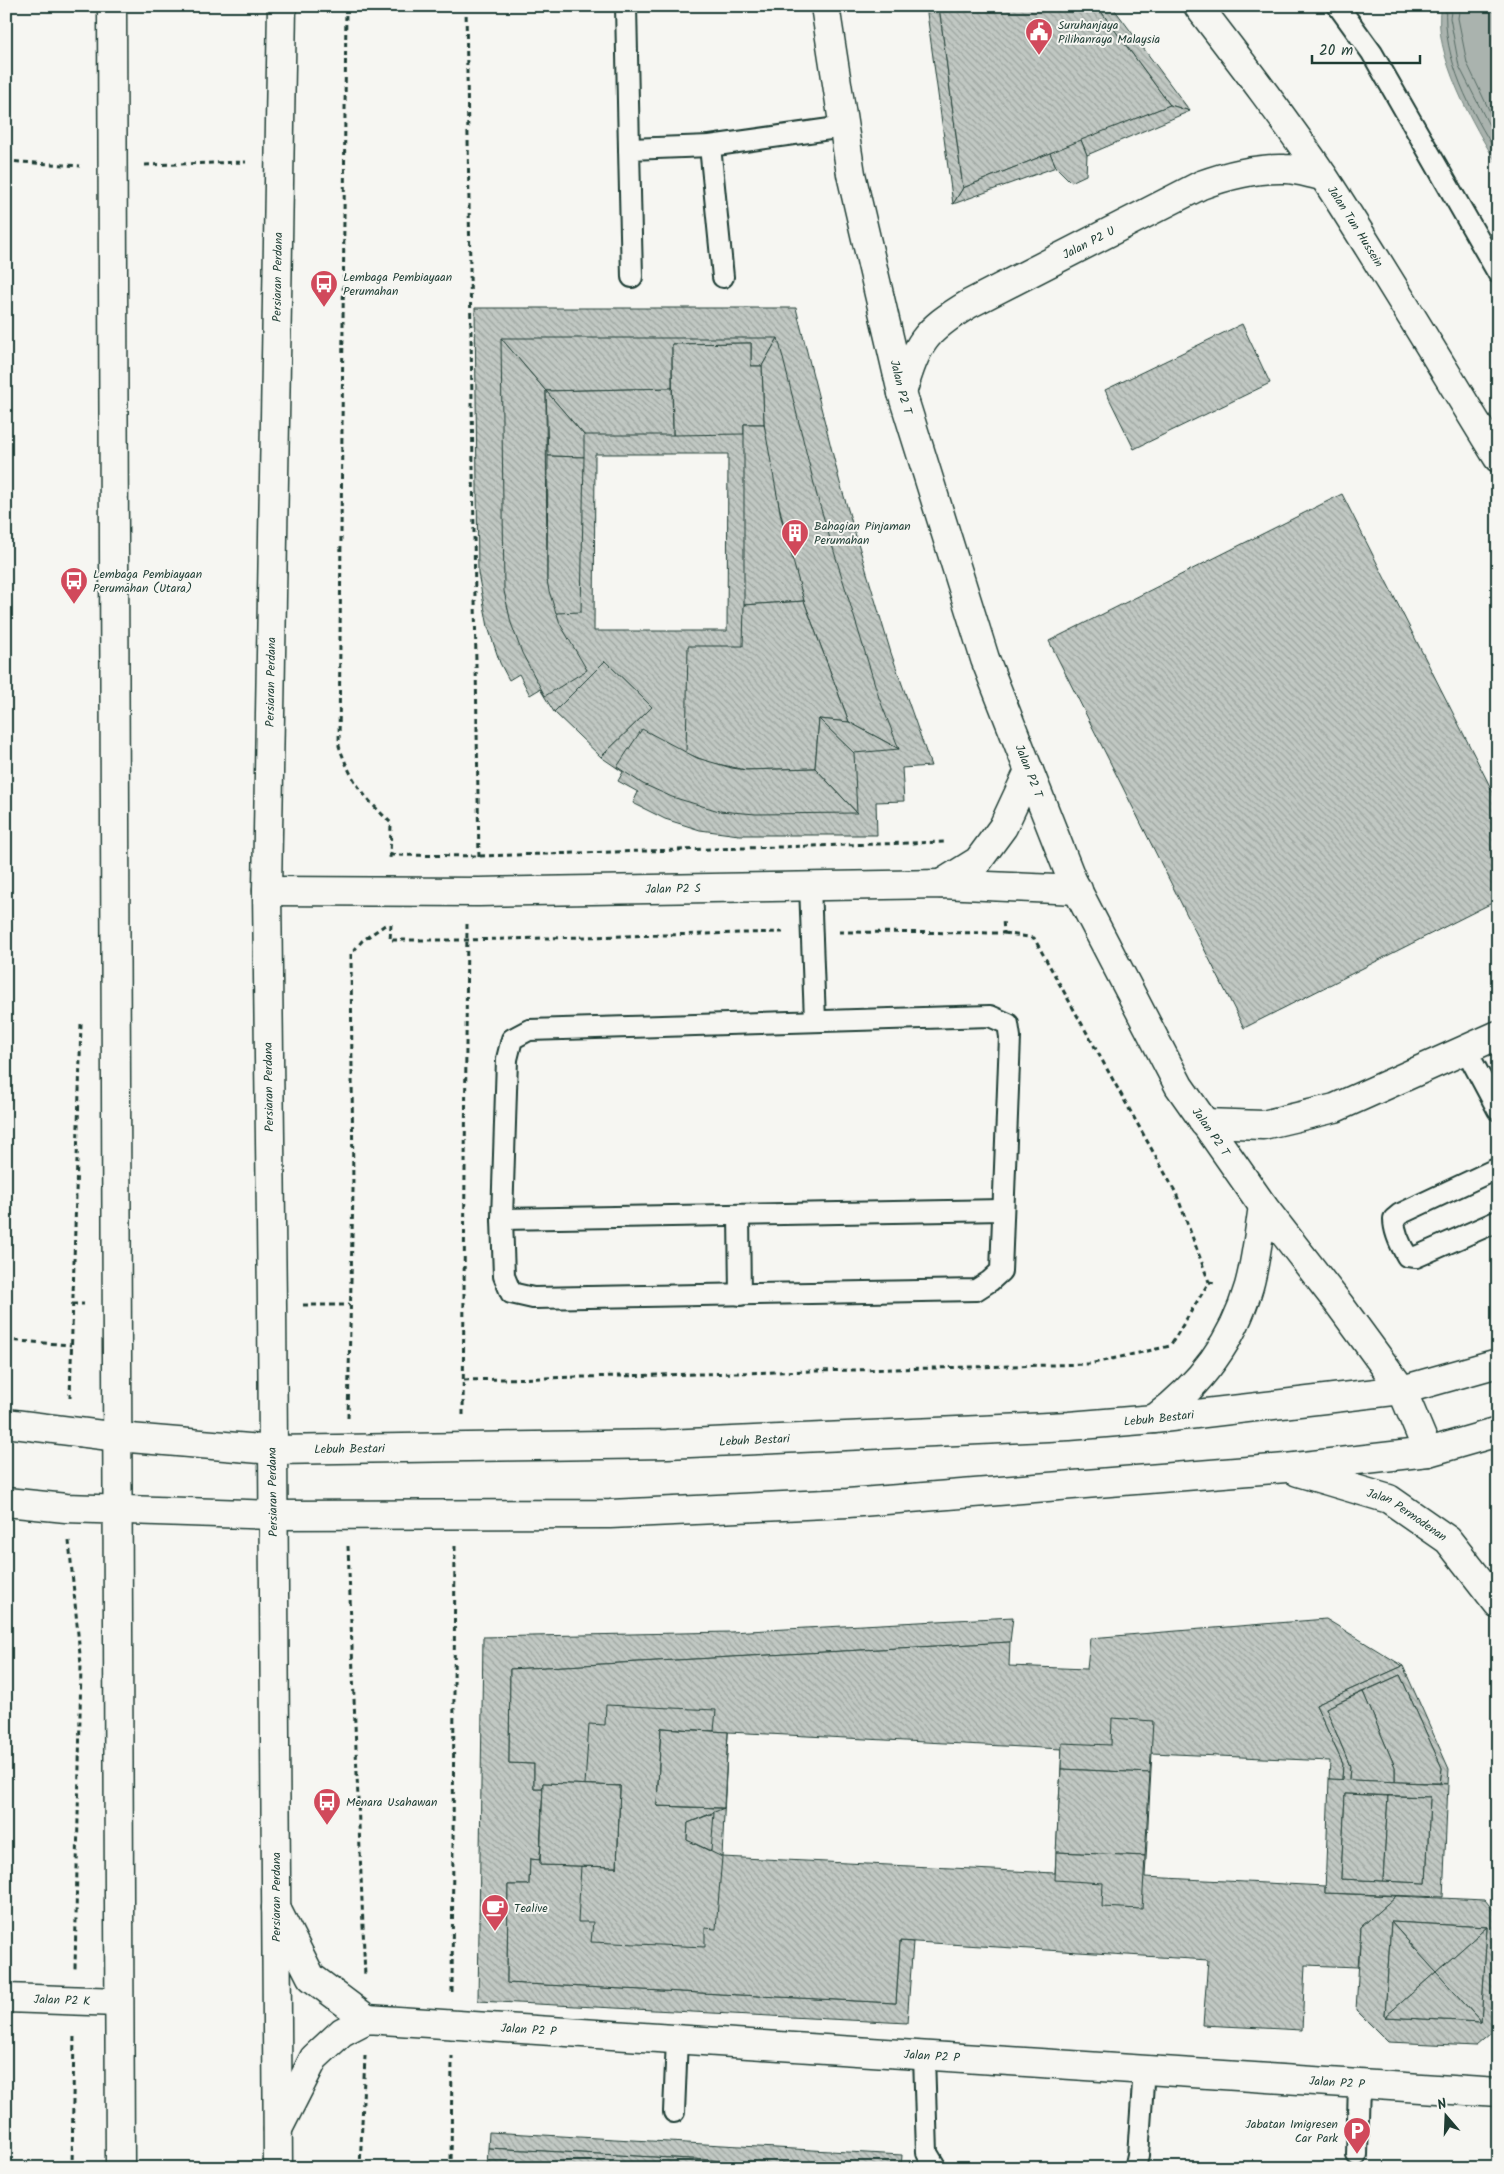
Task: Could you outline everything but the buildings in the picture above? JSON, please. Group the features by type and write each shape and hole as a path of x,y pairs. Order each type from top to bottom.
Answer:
{"main road":[{"path":"112,6 118,1437 116,1510 120,2168"},
{"name":"Persiaran Perdana","path":"278,2168 274,1515 267,891 282,6"},
{"name":"Jalan P2 T","path":"825,6 851,174 902,393 985,659 1072,880 1179,1086 1263,1206 1340,1304 1402,1390 1428,1452"},
{"name":"Jalan Tun Hussein","path":"1198,6 1323,176 1496,453"},
{"name":"Jalan P2 U","path":"902,393 910,364 924,338 944,319 969,304 1201,185 1225,176 1251,171 1286,169 1323,176"},
{"path":"941,884 978,860 1003,827 1029,771"},
{"name":"Jalan P2 S","path":"267,891 389,890 473,892 941,884 1078,890"},
{"path":"1204,1122 1263,1125 1335,1108 1498,1035"},
{"path":"1154,1418 1178,1401 1198,1381 1226,1343 1249,1286 1263,1206"},
{"name":"Lebuh Bestari","path":"6,1423 118,1437 273,1450 667,1444 1069,1426 1154,1418 1402,1390 1498,1363"},
{"path":"6,1502 66,1508 274,1515 610,1514 848,1503 1286,1468 1428,1452 1498,1432"},
{"name":"Jalan Permodenan","path":"1286,1468 1389,1499 1448,1540 1498,1604"},
{"path":"276,1908 312,1977 367,2019 342,2032 314,2058 278,2129"},
{"name":"Jalan P2 K","path":"6,1998 118,2002"},
{"name":"Jalan P2 P","path":"367,2019 1498,2092"}],"lane":[{"path":"626,6 632,277"},
{"path":"1338,6 1372,53 1498,273"},
{"path":"629,149 710,146 844,127"},
{"path":"710,146 723,277"},
{"path":"810,886 815,1021"},
{"path":"990,1016 1008,1024 1010,1037 1001,1271 990,1281 976,1290 533,1298 511,1293 504,1276 502,1219 506,1059 512,1039 529,1030 815,1021 990,1016"},
{"path":"1466,1050 1498,1110"},
{"path":"1498,1168 1400,1214 1394,1219 1394,1226 1407,1256 1416,1257 1498,1221"},
{"path":"502,1219 1003,1210"},
{"path":"739,1215 740,1295"},
{"path":"674,2112 677,2039"},
{"path":"924,2056 927,2153 936,2168"},
{"path":"1135,2168 1138,2155 1144,2069"},
{"path":"1357,2155 1359,2083"}],"path":[{"path":"346,6 339,746 347,769 366,799 391,823 389,890"},
{"path":"463,1447 466,940 479,856 466,6"},
{"path":"6,161 83,166"},
{"path":"113,166 280,161"},
{"path":"390,855 479,856 963,841 978,860"},
{"path":"1002,886 1004,934"},
{"path":"348,1448 353,1190 351,954 362,941 391,920 390,940 812,932 1004,934 1034,938 1176,1193 1209,1282"},
{"path":"69,1431 81,1018"},
{"path":"1209,1282 1249,1286"},
{"path":"464,1380 1089,1364 1170,1346 1209,1282"},
{"path":"272,1305 350,1305"},
{"path":"6,1340 71,1345"},
{"path":"66,1508 81,1665 72,2168"},
{"path":"346,1514 367,2019 360,2168"},
{"path":"451,2168 455,1514"}],"water":[{"path":"1441,6 1498,6 1498,165 1467,110 1448,66 1442,44"}],"place":[{"name":"Suruhanjaya Pilihanraya Malaysia","path":"1039,56"},
{"name":"Lembaga Pembiayaan Perumahan","path":"324,308"},
{"name":"Bahagian Pinjaman Perumahan","path":"795,557"},
{"name":"Lembaga Pembiayaan Perumahan (Utara)","path":"74,605"},
{"name":"Menara Usahawan","path":"327,1826"},
{"name":"Tealive","path":"495,1932"},
{"name":"Jabatan Imigresen Car Park","path":"1357,2155"}]}
